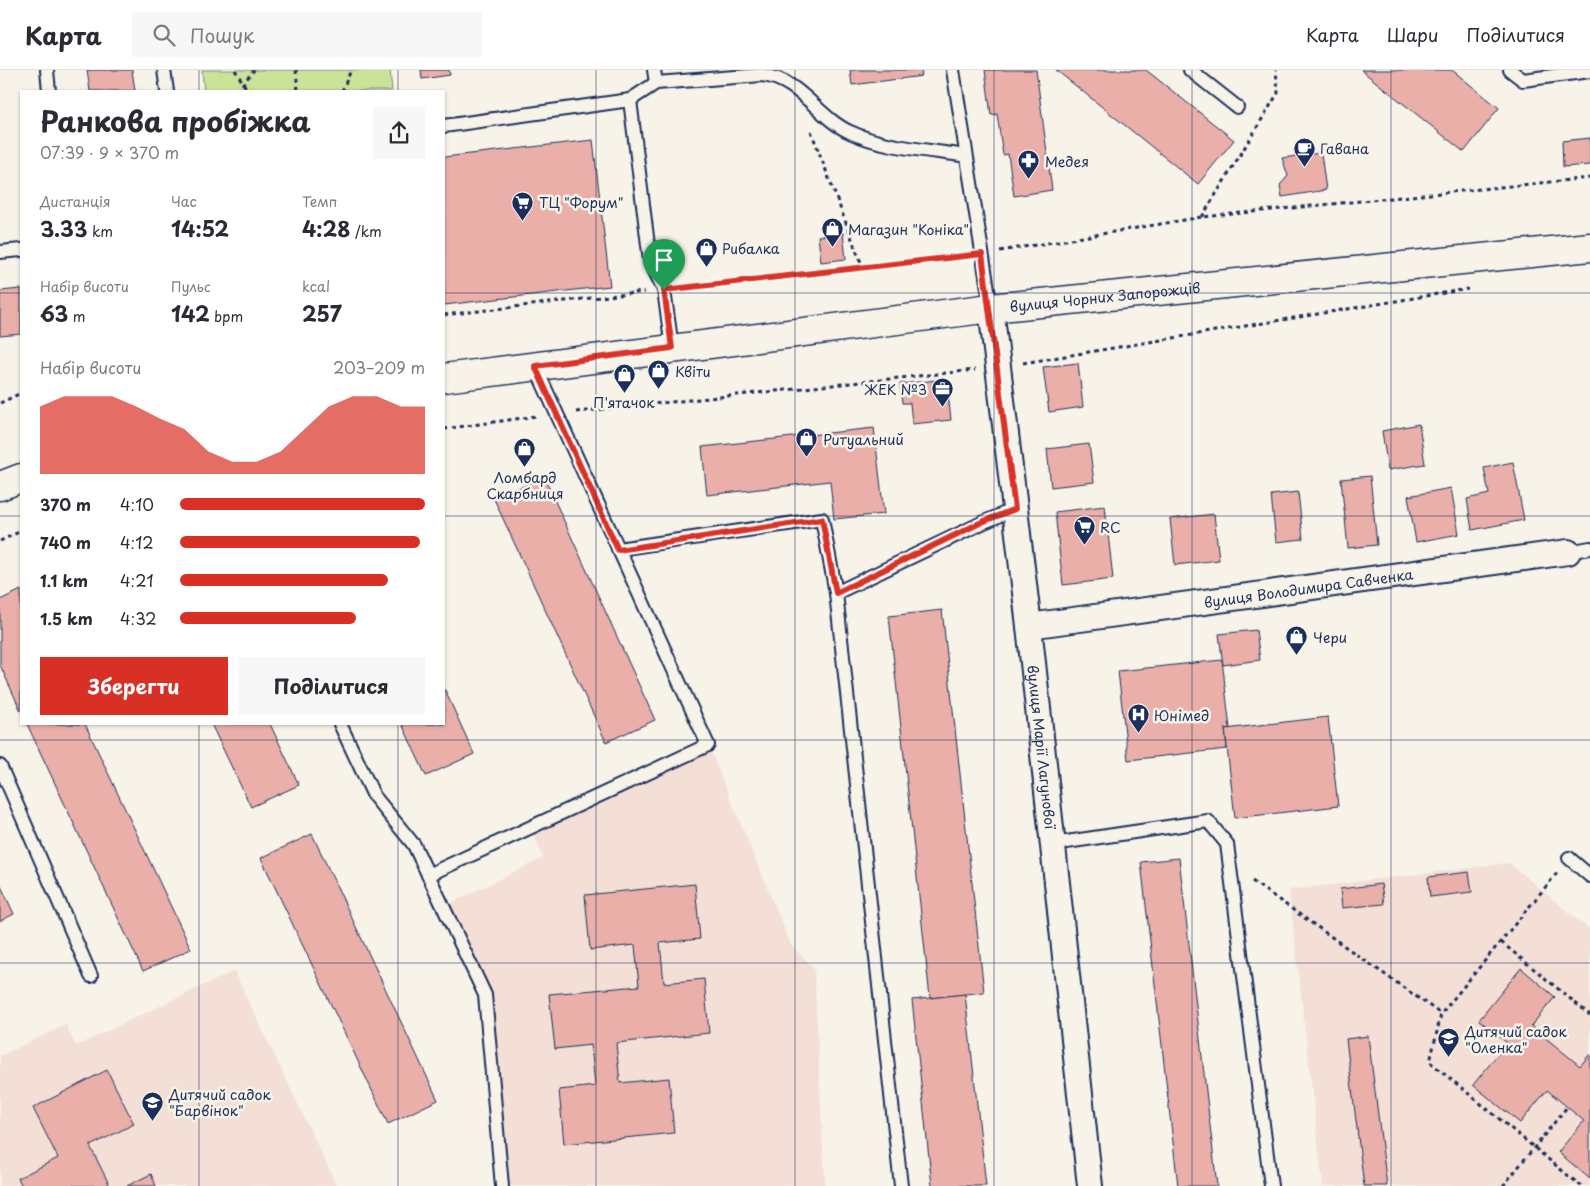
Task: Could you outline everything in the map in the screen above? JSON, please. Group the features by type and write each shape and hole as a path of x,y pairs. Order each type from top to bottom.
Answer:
{"street":[{"name":"вулиця Чорних Запорожців","path":"445,378 991,308 1590,247"},
{"name":"вулиця Марії Лагунової","path":"991,308 1029,626 1090,1186"},
{"path":"0,486 20,478"},
{"name":"вулиця Володимира Савченка","path":"1029,626 1579,550"}],"lane":[{"path":"47,70 49,90"},
{"path":"164,70 168,90"},
{"path":"953,70 991,308"},
{"path":"1190,70 1237,108"},
{"path":"1510,70 1523,80 1590,71"},
{"path":"445,126 630,100 655,76 762,75 780,79 795,88 833,122 851,133 869,139 966,156"},
{"path":"630,100 650,261 664,290 672,348"},
{"path":"0,252 20,250"},
{"path":"428,875 708,745 535,366"},
{"path":"836,593 982,522 1015,509"},
{"path":"618,550 822,519 836,593 901,1186"},
{"path":"340,725 374,796 414,846 485,995 502,1186"},
{"path":"0,766 92,976"},
{"path":"1053,844 1208,821 1227,844 1271,1186"},
{"path":"1569,858 1590,876"}],"path":[{"path":"235,70 247,90"},
{"path":"237,90 254,70"},
{"path":"296,70 298,90"},
{"path":"1202,217 1278,93 1276,70"},
{"path":"342,90 350,71"},
{"path":"795,88 863,268"},
{"path":"445,315 982,254 1202,217 1590,178"},
{"path":"445,429 557,414 998,367 1474,288"},
{"path":"0,403 20,393"},
{"path":"0,541 20,531"},
{"path":"1569,858 1442,1014 1430,1062 1581,1186"},
{"path":"1230,865 1442,1014"},
{"path":"1501,942 1590,1015"},
{"path":"1502,1186 1567,1107"}],"shaded area":[{"path":"708,745 791,945 814,968 825,1186 502,1186 485,995 443,907 543,858 531,827"},
{"name":"Дитячий садок \"Оленка\"","path":"1509,863 1590,930 1590,1186 1323,1186 1289,890"},
{"name":"Дитячий садок \"Барвінок\"","path":"234,971 337,1186 0,1186 0,1056 66,1025 76,1046"}],"green space":[{"path":"202,70 390,70 392,90 204,90"}],"building":[{"path":"87,70 132,70 135,90 90,90"},
{"path":"421,70 449,70 450,75 422,79"},
{"path":"850,70 921,70 922,76 852,85"},
{"path":"985,70 1036,70 1052,190 1014,196 1008,154 1003,155 997,114 991,115"},
{"path":"1056,70 1146,70 1234,140 1198,184"},
{"path":"1361,70 1452,70 1499,108 1464,152"},
{"path":"1590,138 1590,165 1563,167 1562,141"},
{"name":"ТЦ \"Форум\"","path":"593,140 610,286 445,305 445,157"},
{"name":"Гавана","path":"1321,153 1326,190 1282,197 1280,185 1288,176 1282,158"},
{"name":"Магазин \"Коніка\"","path":"843,233 846,259 821,262 818,236"},
{"path":"20,289 20,334 0,336 0,291"},
{"path":"1078,363 1083,407 1049,412 1043,367"},
{"path":"937,380 938,395 948,393 951,420 912,424 910,403 902,403 900,384"},
{"path":"1419,424 1425,464 1388,470 1382,431"},
{"path":"874,428 884,514 834,519 830,481 707,495 702,447"},
{"path":"1089,444 1094,482 1051,487 1047,449"},
{"path":"1513,462 1524,520 1472,530 1467,499 1489,494 1484,468"},
{"path":"1370,476 1377,545 1348,548 1341,479"},
{"path":"544,477 655,720 606,742 494,499"},
{"path":"1451,488 1459,534 1416,542 1408,496"},
{"path":"1298,492 1303,539 1276,542 1271,495"},
{"name":"RC","path":"1105,506 1113,579 1063,585 1055,512"},
{"path":"1214,514 1219,560 1175,565 1170,519"},
{"path":"20,590 20,709 0,665 0,600"},
{"path":"942,610 984,992 930,998 889,616"},
{"path":"1256,630 1260,660 1223,665 1219,634"},
{"path":"1222,660 1230,729 1225,729 1227,749 1128,760 1118,671"},
{"path":"445,690 474,754 426,776 402,725 445,725"},
{"path":"1328,717 1338,806 1235,818 1225,729"},
{"path":"27,725 85,725 191,949 143,971"},
{"path":"211,725 270,725 299,785 251,807"},
{"path":"312,834 438,1100 388,1124 261,858"},
{"path":"1179,858 1217,1186 1178,1186 1141,862"},
{"path":"1469,872 1472,892 1430,897 1428,877"},
{"path":"0,884 14,914 0,921"},
{"path":"695,884 700,939 660,943 664,983 704,979 709,1033 616,1043 620,1083 669,1078 674,1133 564,1144 559,1090 595,1086 591,1045 555,1049 549,994 639,986 635,945 590,950 585,895"},
{"path":"1381,884 1384,904 1342,908 1340,889"},
{"path":"1521,968 1555,997 1531,1026 1580,1066 1590,1054 1590,1179 1558,1152 1584,1121 1547,1090 1520,1123 1473,1085 1507,1043 1479,1020"},
{"path":"965,994 986,1186 932,1186 912,1000"},
{"path":"1368,1036 1387,1186 1364,1186 1346,1039"},
{"path":"107,1070 134,1124 90,1146 110,1186 22,1186 18,1178 58,1158 33,1108"},
{"path":"151,1174 156,1186 127,1186"}],"place":[{"name":"Гавана","path":"1304,167"},
{"name":"Медея","path":"1029,180"},
{"name":"ТЦ \"Форум\"","path":"523,221"},
{"name":"Магазин \"Коніка\"","path":"832,248"},
{"name":"Рибалка","path":"706,267"},
{"name":"Квіти","path":"659,390"},
{"name":"П'ятачок","path":"624,393"},
{"name":"ЖЕК №3","path":"943,408"},
{"name":"Ритуальний","path":"807,458"},
{"name":"Ломбард Скарбниця","path":"525,468"},
{"name":"RC","path":"1084,546"},
{"name":"Чери","path":"1297,656"},
{"name":"Юнімед","path":"1138,734"},
{"name":"Дитячий садок \"Оленка\"","path":"1449,1058"},
{"name":"Дитячий садок \"Барвінок\"","path":"153,1121"}],"route":[{"path":"982,254 991,308 1015,509 982,522 836,593 822,519 618,550 535,366 672,348 664,290 982,254"}]}
